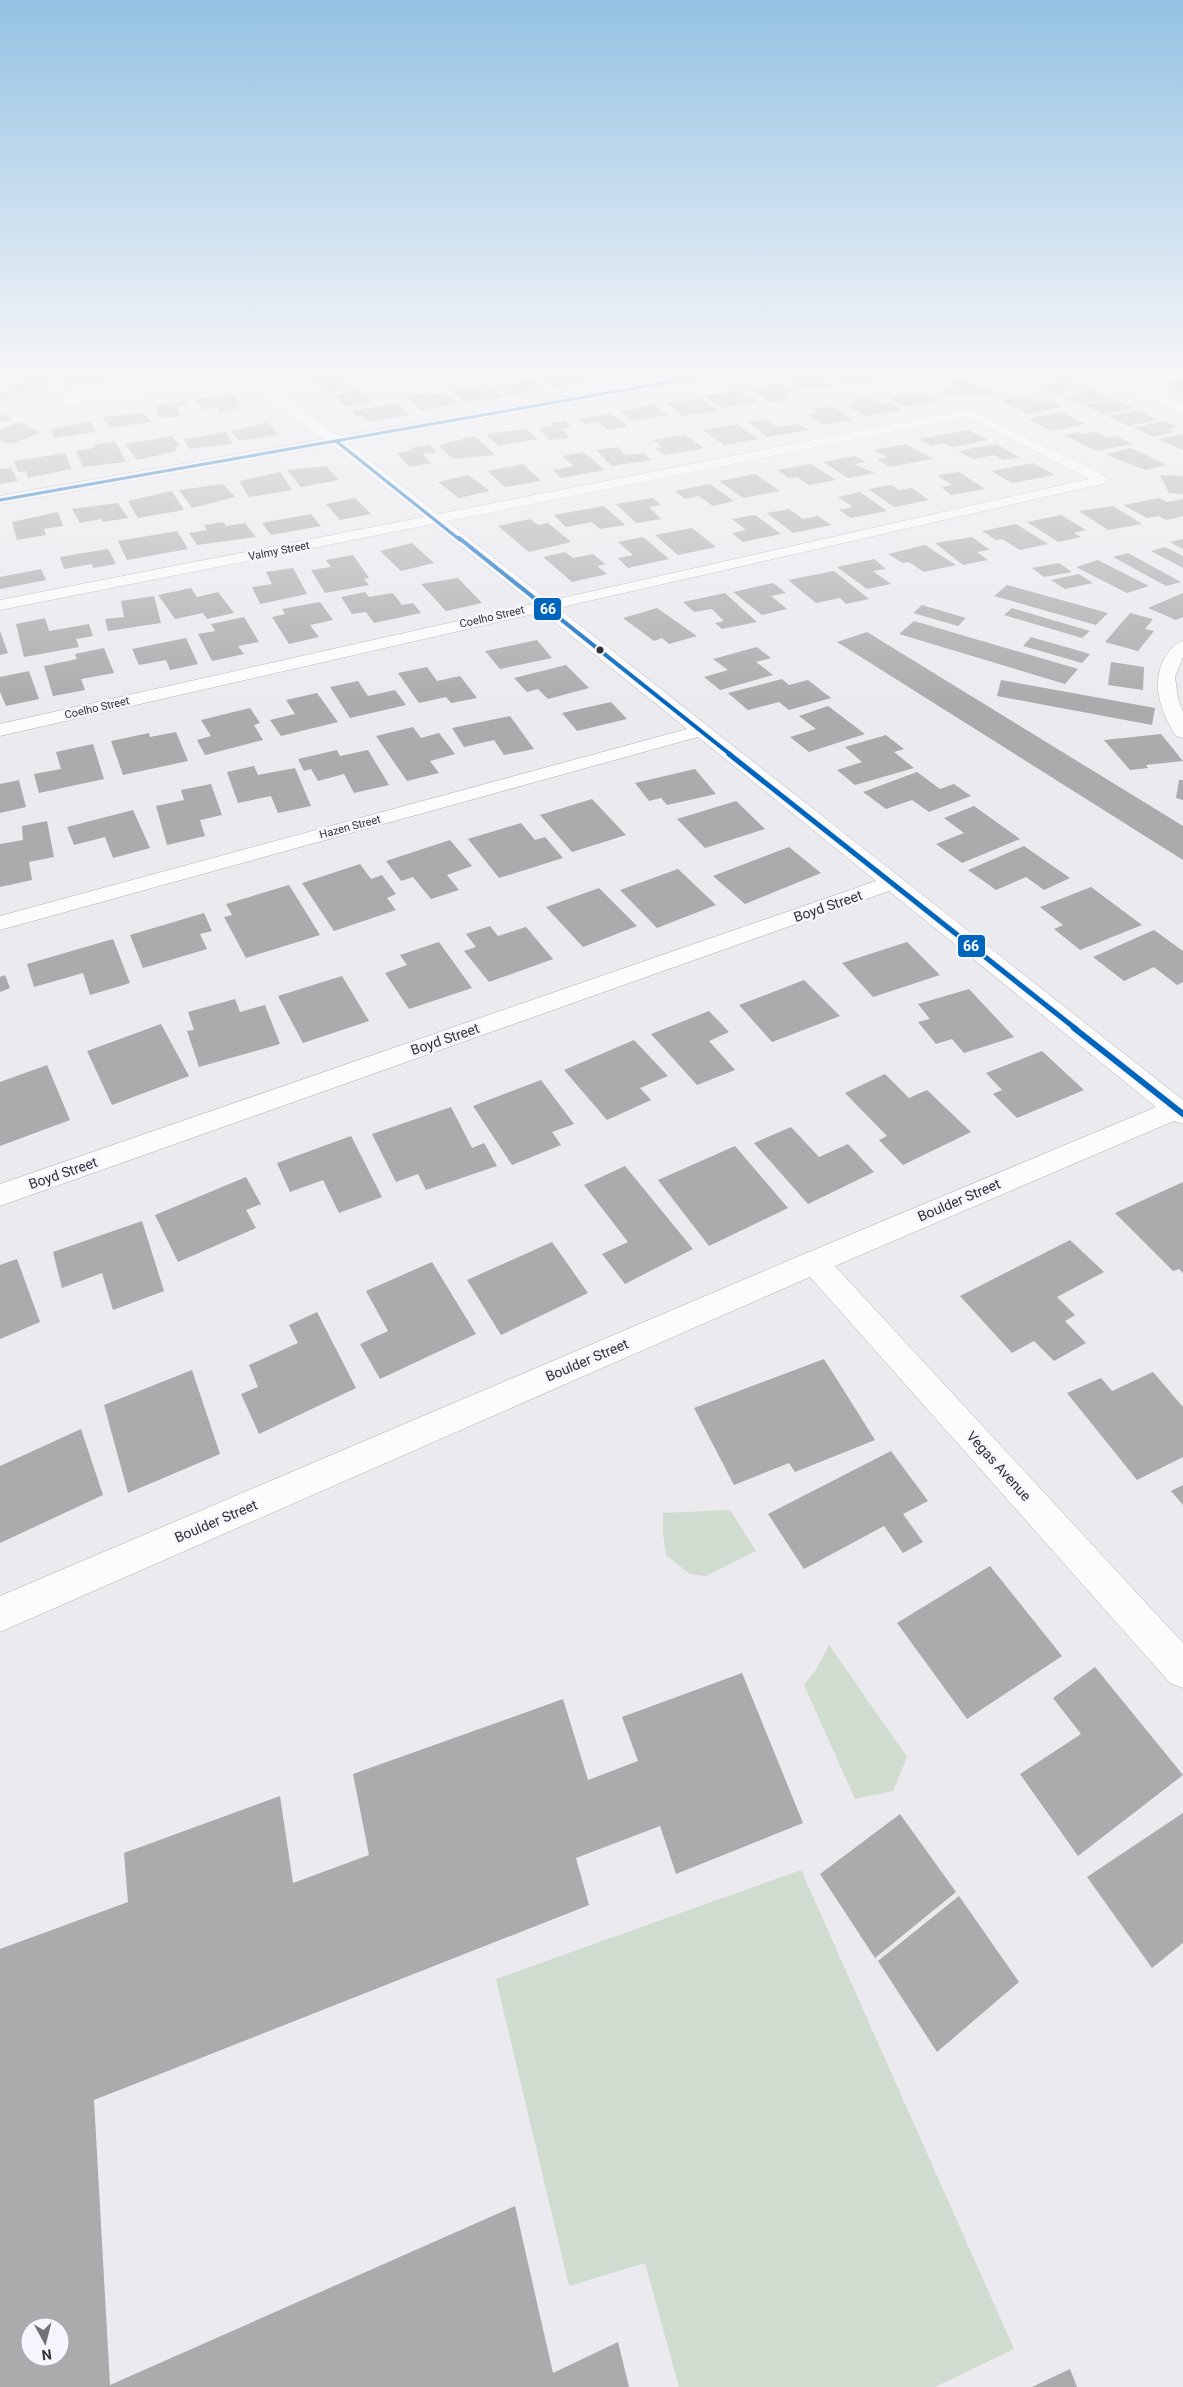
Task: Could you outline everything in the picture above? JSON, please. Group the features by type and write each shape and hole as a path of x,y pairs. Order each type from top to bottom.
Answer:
{"street":[{"path":"0,500 106,481"},
{"path":"388,481 891,884 1179,1111"},
{"name":"Valmy Street","path":"0,605 629,481"},
{"name":"Coelho Street","path":"0,730 1096,481"},
{"path":"1183,646 1171,658 1165,686 1183,732"},
{"name":"Hazen Street","path":"0,923 699,731"},
{"name":"Boyd Street","path":"0,1195 891,884"},
{"name":"Boulder Street","path":"0,1614 814,1262 1179,1111"},
{"name":"Vegas Avenue","path":"814,1262 1183,1670"}],"green space":[{"path":"730,1510 756,1551 706,1576 690,1574 666,1555 663,1513"},
{"path":"829,1645 907,1757 893,1791 855,1799 804,1685 816,1670"},
{"path":"801,1870 1014,2349 935,2387 679,2387 645,2263 569,2286 496,1979"}],"building":[{"path":"0,481 16,481 0,484"},
{"path":"239,481 286,481 292,490 249,497"},
{"path":"296,481 331,481 301,487"},
{"path":"477,481 490,491 459,498 438,482"},
{"path":"499,481 539,481 505,487"},
{"path":"720,481 766,481 780,491 743,498"},
{"path":"804,481 828,481 809,485"},
{"path":"947,481 973,481 985,489 951,495 941,487 952,485"},
{"path":"1163,481 1183,481 1183,494 1169,493"},
{"path":"223,484 235,497 192,508 179,490"},
{"path":"710,484 734,501 713,506 699,496 685,499 675,491"},
{"path":"891,485 899,490 912,488 929,500 894,507 868,489"},
{"path":"172,491 184,510 138,518 128,501"},
{"path":"860,492 887,511 851,518 839,510 853,507 838,497"},
{"path":"355,498 371,514 340,520 326,504"},
{"path":"653,498 661,505 649,507 661,519 636,523 616,504"},
{"path":"1159,498 1167,502 1183,499 1183,516 1166,520 1159,516 1147,518 1123,505"},
{"path":"118,503 128,518 103,522 101,519 80,523 72,509"},
{"path":"604,506 625,525 600,529 592,522 566,527 554,515"},
{"path":"1113,506 1142,524 1108,530 1079,511"},
{"path":"789,509 803,519 818,516 831,525 793,533 767,513"},
{"path":"58,512 63,526 44,529 46,535 17,540 12,522"},
{"path":"311,514 321,526 271,535 262,523"},
{"path":"755,515 781,534 743,542 732,533 746,530 732,519"},
{"path":"1061,515 1086,530 1074,533 1081,537 1058,542 1027,522"},
{"path":"530,519 538,525 548,523 571,542 529,552 498,526"},
{"path":"223,522 226,526 245,523 256,537 197,545 189,533 207,530 204,525"},
{"path":"1016,524 1048,544 1020,550 1002,539 996,540 982,531"},
{"path":"692,528 716,547 678,555 655,535"},
{"path":"177,531 188,549 127,560 118,541"},
{"path":"643,537 669,559 628,568 618,558 633,555 618,542"},
{"path":"972,537 990,550 977,552 988,560 963,565 935,543"},
{"path":"1183,539 1183,549 1170,542"},
{"path":"412,543 434,563 401,571 380,551"},
{"path":"925,545 956,565 924,572 909,562 903,563 888,554"},
{"path":"1165,547 1183,556 1183,568 1151,551"},
{"path":"108,549 116,564 93,568 92,564 64,569 60,557"},
{"path":"565,552 573,558 593,554 605,564 597,566 607,574 572,582 543,557"},
{"path":"1128,553 1181,582 1166,586 1113,557"},
{"path":"353,555 369,578 364,579 369,585 325,593 311,570 331,567 326,560"},
{"path":"874,559 886,569 873,571 891,584 867,589 837,567"},
{"path":"1098,560 1149,586 1127,593 1076,567"},
{"path":"1059,563 1072,572 1044,577 1032,568"},
{"path":"293,568 307,594 260,604 252,587 272,584 266,572"},
{"path":"41,569 46,580 0,589 0,577"},
{"path":"834,571 869,599 846,604 840,598 816,603 788,580"},
{"path":"1079,574 1093,583 1065,589 1051,580"},
{"path":"458,578 482,603 446,611 421,584"},
{"path":"773,583 786,593 771,596 787,609 762,615 733,592"},
{"path":"1007,585 1108,613 1096,625 994,596"},
{"path":"191,588 197,597 218,592 234,613 207,619 203,613 175,619 158,595"},
{"path":"365,592 369,597 393,593 402,605 413,603 421,613 374,623 366,612 352,614 341,597"},
{"path":"725,593 757,622 722,629 715,623 724,621 712,609 694,612 683,602"},
{"path":"1183,593 1183,617 1176,620 1148,608"},
{"path":"154,596 161,623 108,631 105,619 124,617 121,601"},
{"path":"320,602 333,620 310,625 319,637 289,644 272,617 285,614 282,609"},
{"path":"922,605 966,618 958,626 913,613"},
{"path":"657,608 697,636 669,644 662,638 654,641 623,618"},
{"path":"1012,608 1090,631 1082,638 1004,615"},
{"path":"1130,613 1153,619 1145,629 1154,631 1138,651 1105,642"},
{"path":"244,617 259,642 238,646 244,654 212,661 198,634 215,631 211,624"},
{"path":"45,618 49,631 89,624 93,636 76,639 79,647 24,657 16,624"},
{"path":"914,621 1078,669 1065,684 899,634"},
{"path":"0,631 8,653 0,655"},
{"path":"867,632 1183,826 1183,860 837,642"},
{"path":"1031,637 1090,654 1082,663 1023,646"},
{"path":"186,638 198,664 170,670 166,660 139,665 132,649"},
{"path":"537,640 552,658 500,669 485,651"},
{"path":"757,647 771,658 756,662 773,675 720,690 704,677 728,670 713,659"},
{"path":"104,648 114,673 81,679 85,690 53,696 44,666 77,659 75,654"},
{"path":"1111,662 1144,667 1143,690 1108,685"},
{"path":"566,665 589,688 548,699 538,689 527,692 514,678"},
{"path":"427,667 437,681 460,676 477,698 451,703 446,697 419,703 398,673"},
{"path":"29,671 39,699 6,706 0,692 0,677"},
{"path":"782,679 789,685 808,680 831,698 789,710 779,702 748,710 728,693"},
{"path":"1001,680 1155,708 1152,725 997,696"},
{"path":"358,681 368,696 395,690 406,705 350,718 330,687"},
{"path":"317,693 338,722 281,736 270,720 295,714 286,700"},
{"path":"611,702 627,719 577,731 562,713"},
{"path":"828,706 865,734 809,752 790,737 816,729 799,716"},
{"path":"250,708 260,723 254,725 263,740 205,755 197,740 211,736 201,720"},
{"path":"510,716 534,749 504,755 494,740 464,747 452,728"},
{"path":"413,727 421,738 439,733 455,754 430,761 439,773 407,781 376,736"},
{"path":"176,732 188,761 123,775 111,741 149,733 150,737"},
{"path":"1161,734 1183,761 1146,765 1148,768 1130,770 1104,740"},
{"path":"886,735 904,749 894,752 914,768 855,785 837,770 862,762 845,747"},
{"path":"93,744 104,779 39,793 34,774 61,769 56,752"},
{"path":"337,750 340,756 368,750 389,785 354,793 344,774 318,781 311,769 304,771 298,759"},
{"path":"254,766 258,775 295,768 311,806 278,813 271,796 238,803 227,772"},
{"path":"695,769 716,794 667,805 661,798 649,801 635,783"},
{"path":"917,772 940,789 954,784 971,796 929,812 912,800 886,809 863,792"},
{"path":"19,780 26,807 0,813 0,784"},
{"path":"1179,780 1183,780 1183,800 1176,798"},
{"path":"211,784 222,815 200,820 205,836 167,845 156,806 184,800 181,790"},
{"path":"592,799 626,835 572,852 540,815"},
{"path":"736,801 765,829 705,848 677,819"},
{"path":"974,806 1020,839 962,863 936,844 964,833 944,818"},
{"path":"133,810 150,848 113,858 105,837 74,845 67,827"},
{"path":"47,821 54,857 29,862 32,880 0,887 0,844 23,840 22,826"},
{"path":"521,823 535,840 545,837 563,858 499,878 468,839"},
{"path":"450,840 472,866 447,875 459,890 431,899 413,877 401,881 386,861"},
{"path":"1024,846 1070,878 1044,890 1026,877 996,890 968,870"},
{"path":"789,847 821,873 745,904 713,876"},
{"path":"360,864 371,879 382,875 396,894 387,898 396,910 334,931 302,883"},
{"path":"678,869 716,905 657,928 620,890"},
{"path":"289,885 320,935 246,958 224,917 232,915 226,904"},
{"path":"1091,887 1142,925 1080,950 1054,929 1063,925 1040,907"},
{"path":"599,888 637,926 583,947 546,907"},
{"path":"204,913 212,931 200,934 207,949 143,968 130,935"},
{"path":"490,926 498,936 526,927 553,959 489,982 464,951 476,947 466,934"},
{"path":"1154,930 1183,951 1183,982 1177,985 1154,967 1124,981 1093,957"},
{"path":"113,939 130,983 90,995 83,973 34,987 27,964"},
{"path":"439,942 472,988 409,1009 385,973 407,965 400,955"},
{"path":"907,942 940,975 873,997 842,963"},
{"path":"5,975 10,988 0,992 0,977"},
{"path":"342,976 369,1021 303,1043 278,996"},
{"path":"804,980 840,1016 772,1042 739,1005"},
{"path":"969,989 1014,1037 964,1053 952,1039 936,1044 918,1022 930,1019 918,1004"},
{"path":"235,999 240,1012 265,1005 280,1044 199,1067 187,1031 194,1030 188,1012"},
{"path":"709,1011 729,1032 709,1041 735,1070 697,1085 651,1034"},
{"path":"161,1024 189,1076 112,1105 87,1051"},
{"path":"634,1040 668,1076 640,1088 651,1100 607,1120 564,1070"},
{"path":"1042,1051 1084,1090 1017,1118 993,1094 1002,1090 986,1073"},
{"path":"47,1065 70,1120 0,1146 0,1082"},
{"path":"885,1074 909,1098 927,1090 971,1132 903,1165 879,1140 887,1136 845,1093"},
{"path":"541,1080 574,1124 552,1132 561,1145 512,1165 473,1106"},
{"path":"451,1107 472,1148 484,1143 497,1166 426,1190 418,1174 396,1182 372,1134"},
{"path":"791,1127 819,1157 848,1144 874,1172 808,1204 754,1143"},
{"path":"351,1136 382,1197 339,1213 323,1180 290,1192 277,1163"},
{"path":"735,1146 788,1208 709,1246 658,1180"},
{"path":"625,1166 693,1249 625,1284 602,1254 628,1242 584,1185"},
{"path":"246,1177 261,1204 246,1210 256,1228 178,1262 155,1215"},
{"path":"1183,1182 1183,1273 1179,1269 1173,1271 1115,1213"},
{"path":"142,1221 164,1291 113,1310 102,1273 62,1288 53,1252"},
{"path":"1070,1240 1104,1272 1057,1297 1075,1315 1065,1321 1086,1343 1054,1361 1034,1341 1012,1353 960,1296"},
{"path":"552,1242 588,1293 501,1335 467,1280"},
{"path":"17,1259 40,1322 0,1339 0,1265"},
{"path":"432,1262 476,1334 380,1379 360,1344 388,1331 366,1291"},
{"path":"317,1312 356,1388 259,1434 241,1394 258,1387 249,1365 298,1343 289,1325"},
{"path":"824,1359 875,1440 795,1472 789,1463 734,1485 694,1408"},
{"path":"192,1370 220,1454 128,1493 104,1405"},
{"path":"1153,1372 1183,1407 1183,1457 1137,1480 1067,1393 1101,1378 1112,1391"},
{"path":"81,1429 103,1495 0,1543 0,1466"},
{"path":"891,1451 928,1501 903,1514 923,1542 903,1553 884,1526 804,1569 768,1514"},
{"path":"1183,1485 1183,1505 1171,1491"},
{"path":"990,1566 1062,1656 967,1719 897,1623"},
{"path":"1095,1667 1183,1775 1078,1856 1020,1774 1081,1734 1053,1698"},
{"path":"742,1673 803,1823 676,1874 660,1826 576,1858 589,1905 94,2100 110,2385 515,2206 553,2373 618,2342 629,2387 0,2387 0,1949 128,1902 124,1853 280,1796 293,1883 369,1855 353,1774 563,1699 588,1780 638,1761 622,1717"},
{"path":"1183,1813 1183,1943 1152,1968 1087,1877"},
{"path":"900,1814 956,1892 875,1958 820,1874"},
{"path":"959,1896 1019,1982 937,2052 878,1961"},
{"path":"1070,2369 1077,2387 1032,2387"}],"transit line":[{"name":"66","path":"0,500 106,481"},
{"name":"66","path":"387,481 1183,1114"}]}
